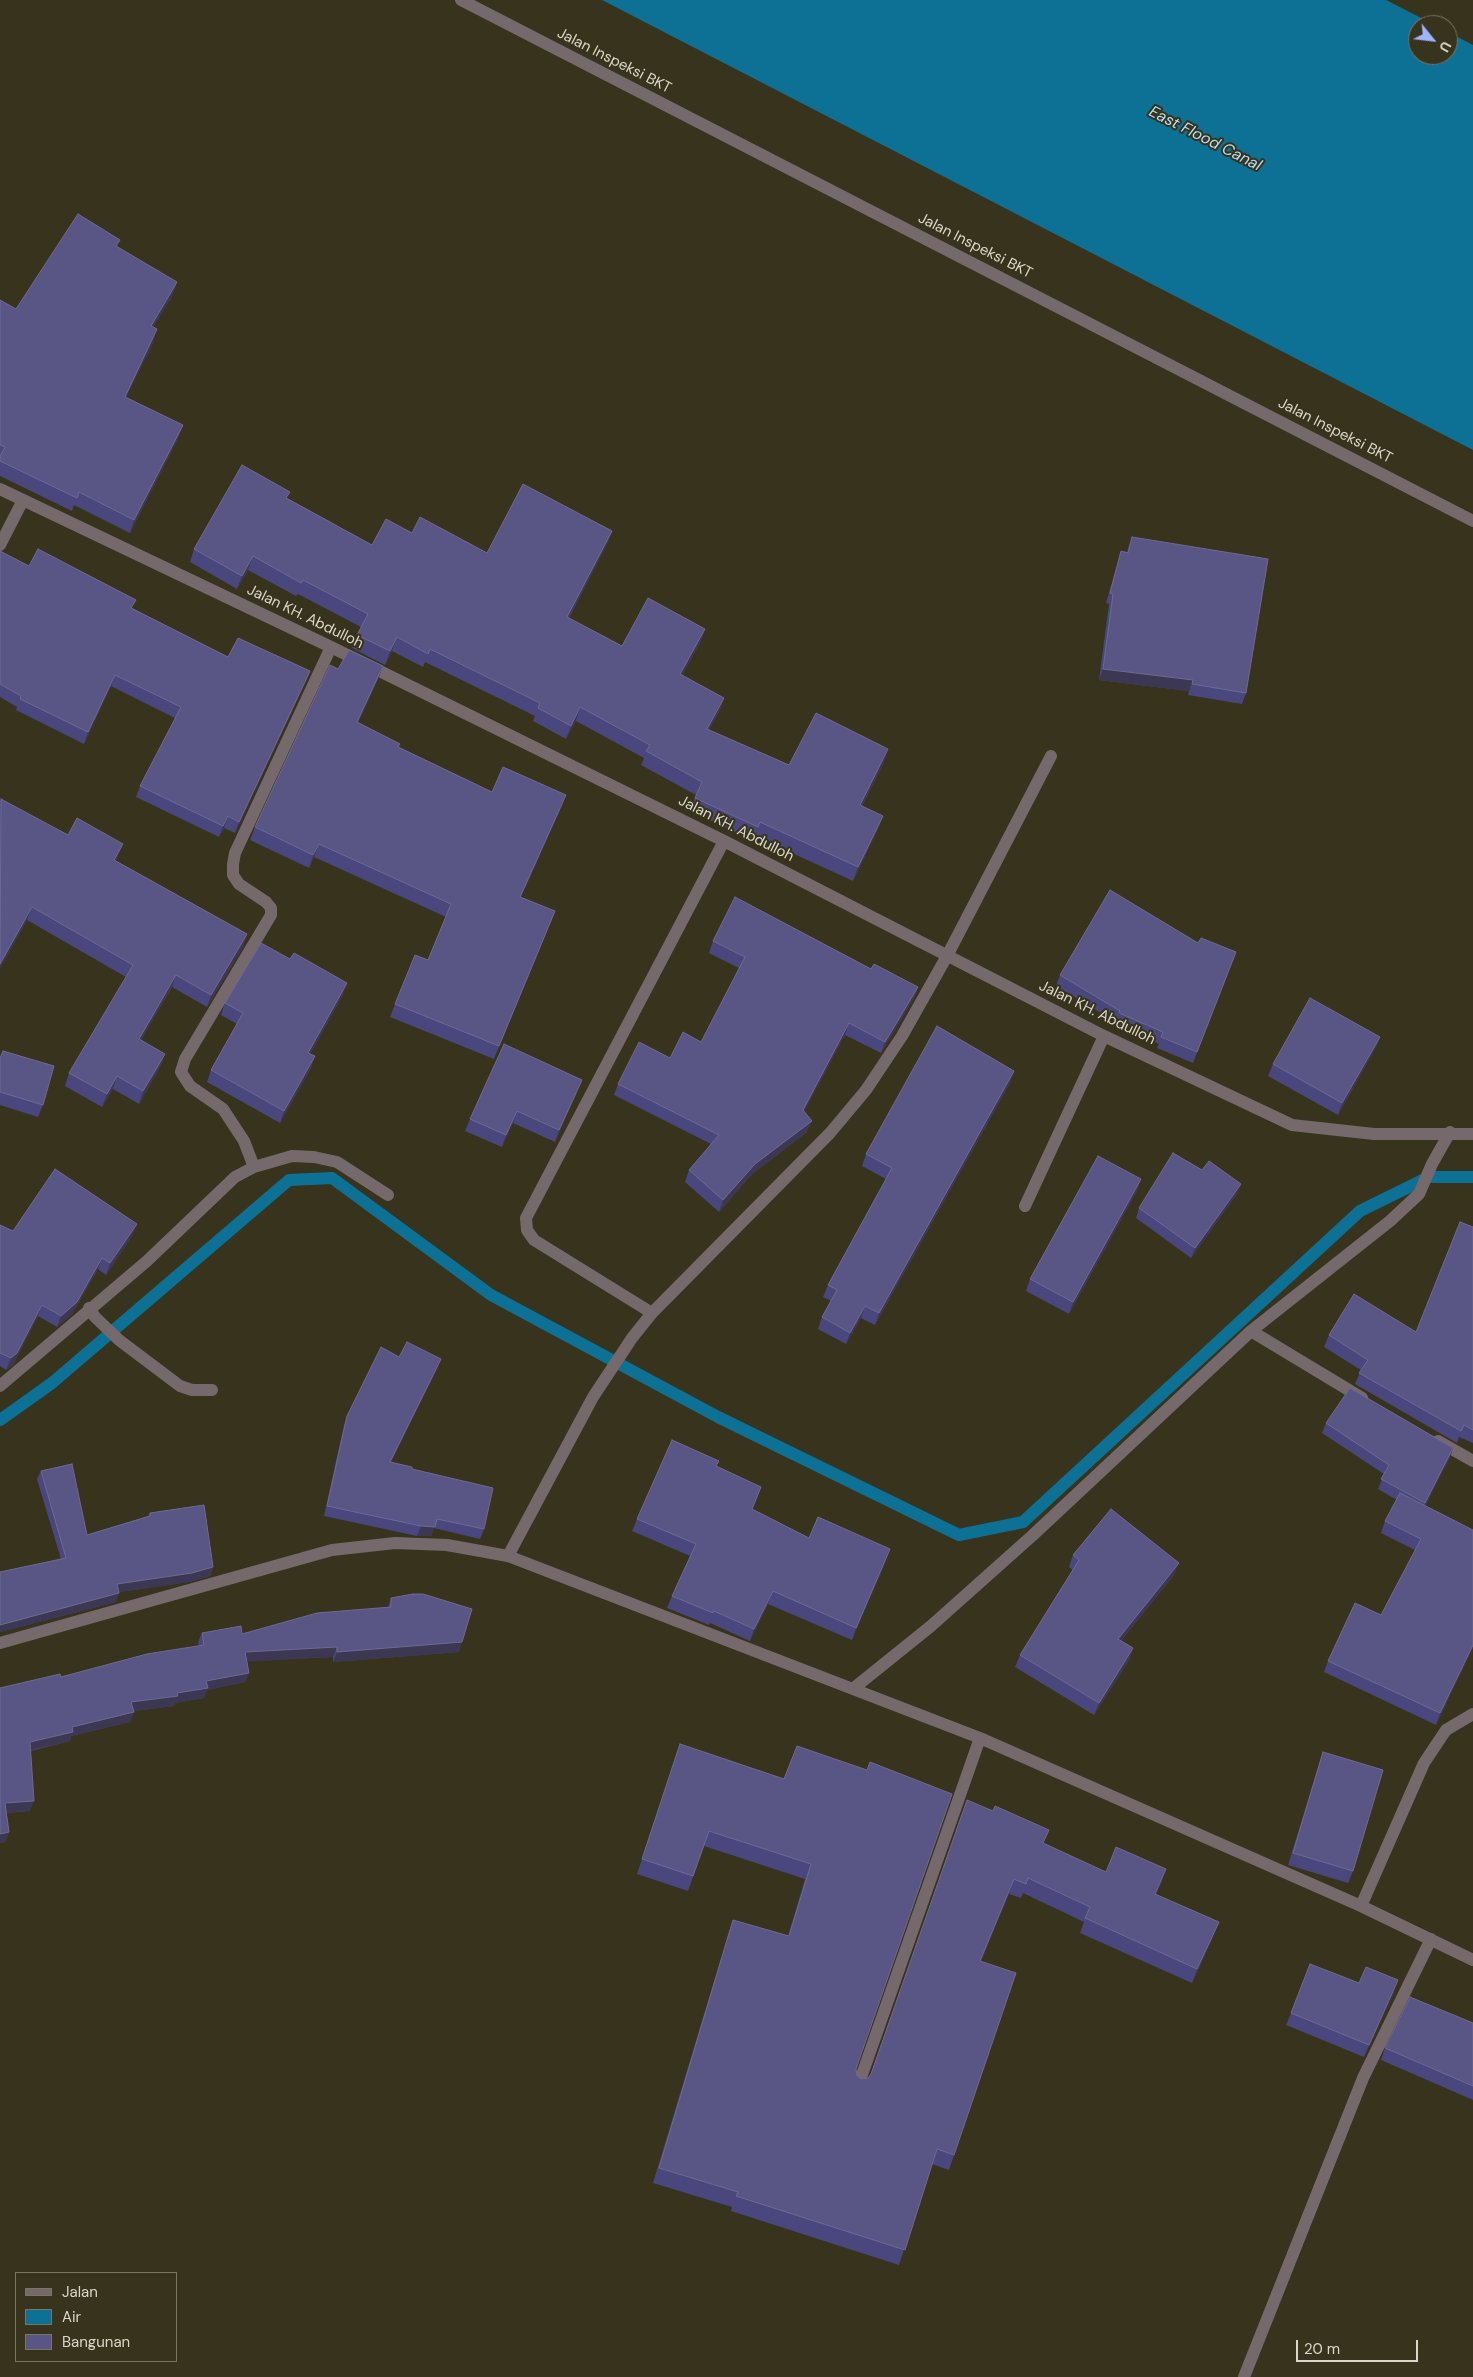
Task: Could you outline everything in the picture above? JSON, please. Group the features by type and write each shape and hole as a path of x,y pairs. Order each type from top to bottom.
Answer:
{"street":[{"name":"Jalan Inspeksi BKT","path":"461,0 1473,521"},
{"name":"Jalan KH. Abdulloh","path":"0,489 331,648 724,841 1104,1036 1292,1125 1374,1134 1450,1132 1473,1134"},
{"path":"0,545 23,500"},
{"path":"254,1167 244,1141 223,1109 190,1086 181,1072 185,1059 271,915 272,908 266,902 239,884 233,875 233,864 331,648"},
{"path":"508,1556 593,1397 632,1338 652,1313 830,1133 866,1090 902,1036 947,956 1051,756"},
{"path":"652,1313 534,1240 527,1230 526,1218 724,841"},
{"path":"1025,1206 1104,1036"},
{"path":"854,1688 931,1626 1033,1535 1251,1331 1390,1221 1419,1194 1432,1164 1450,1132"},
{"path":"0,1386 92,1312 235,1177 254,1167 292,1156 314,1157 337,1162 388,1195"},
{"path":"92,1312 119,1340 180,1386 192,1390 212,1390"},
{"path":"1251,1331 1373,1404"},
{"path":"1423,1432 1473,1461"},
{"path":"0,1643 332,1550 404,1544 446,1545 508,1556 980,1738 1360,1906 1473,1960"},
{"path":"1360,1906 1424,1763 1446,1730 1473,1714"},
{"path":"858,2086 980,1738"},
{"path":"1244,2377 1363,2078 1431,1939"}],"water":[{"name":"East Flood Canal","path":"602,0 1386,0 1415,15 1408,15 1408,65 1458,65 1458,37 1473,45 1473,450"}],"building":[{"path":"78,214 120,240 116,246 177,282 151,326 157,329 125,397 183,425 134,520 79,492 77,498 0,461 0,456 5,447 0,445 0,300 16,309"},
{"path":"242,465 290,492 286,498 372,545 386,519 412,533 420,517 487,553 523,484 612,531 567,617 622,646 648,598 705,629 680,674 724,698 707,729 789,765 816,713 888,749 860,805 883,816 858,867 760,822 758,827 695,798 702,782 646,751 650,745 580,707 571,726 538,708 540,703 430,649 428,654 397,637 390,651 357,635 368,614 303,580 301,583 253,556 242,576 194,549"},
{"path":"1132,537 1268,559 1246,693 1192,684 1193,680 1103,669 1113,594 1110,593 1121,551 1128,553"},
{"path":"38,549 136,600 131,608 228,657 238,638 310,671 239,822 228,816 223,826 140,786 181,707 115,675 88,732 20,699 21,696 0,684 0,551 29,566"},
{"path":"349,650 383,666 357,722 400,744 398,747 492,792 503,767 566,795 520,897 555,911 499,1046 395,1004 415,955 428,960 451,904 319,844 313,855 255,827 330,665 338,669"},
{"path":"1,799 68,835 77,818 123,844 114,860 247,934 211,995 176,975 139,1039 165,1054 143,1091 117,1076 107,1094 69,1073 133,965 32,907 0,964"},
{"path":"1110,890 1198,943 1201,938 1236,952 1197,1052 1161,1037 1163,1032 1119,1013 1120,1011 1060,975"},
{"path":"735,897 871,969 874,964 918,987 885,1042 849,1023 803,1110 812,1121 755,1164 723,1200 689,1170 719,1135 618,1084 639,1042 670,1058 683,1032 701,1042 745,957 713,941"},
{"path":"261,943 290,959 294,953 347,983 308,1053 315,1056 284,1111 211,1070 243,1013 225,1003"},
{"path":"1310,998 1380,1037 1342,1103 1273,1064"},
{"path":"937,1026 1014,1071 879,1313 865,1306 850,1333 822,1317 837,1290 828,1285 892,1168 866,1154"},
{"path":"504,1044 582,1080 559,1130 517,1111 506,1135 470,1119"},
{"path":"3,1051 54,1066 43,1105 0,1092 0,1058"},
{"path":"1173,1153 1202,1170 1209,1161 1241,1184 1195,1248 1139,1208"},
{"path":"1098,1156 1141,1179 1073,1302 1030,1279"},
{"path":"55,1169 137,1224 110,1263 102,1258 77,1302 61,1316 42,1305 17,1353 11,1358 0,1353 0,1225 13,1231"},
{"path":"1460,1222 1473,1227 1473,1430 1464,1425 1461,1431 1359,1373 1368,1360 1329,1335 1354,1294 1416,1332"},
{"path":"407,1342 441,1359 390,1462 493,1488 484,1529 437,1519 435,1527 421,1526 327,1506 347,1416 381,1347 399,1357"},
{"path":"1350,1388 1453,1448 1425,1503 1381,1479 1389,1465 1326,1423"},
{"path":"672,1440 719,1461 716,1466 761,1487 752,1509 809,1538 818,1517 890,1549 856,1628 773,1591 754,1629 714,1611 713,1613 672,1596 696,1544 637,1519"},
{"path":"72,1464 87,1535 150,1516 150,1513 204,1505 213,1567 192,1573 117,1584 119,1593 0,1625 0,1572 66,1558 41,1471"},
{"path":"1400,1493 1473,1530 1473,1645 1440,1713 1328,1661 1355,1603 1381,1615 1421,1539 1385,1521"},
{"path":"1111,1509 1179,1563 1118,1639 1133,1648 1099,1703 1020,1655 1079,1560 1073,1555"},
{"path":"423,1594 472,1609 462,1642 337,1652 337,1647 245,1652 249,1673 206,1681 208,1688 177,1693 178,1696 131,1702 134,1712 72,1727 73,1732 30,1742 34,1801 5,1803 9,1832 0,1834 0,1688 60,1674 61,1677 147,1654 204,1645 202,1633 241,1626 242,1634 317,1613 391,1607 391,1598"},
{"path":"680,1744 784,1779 797,1746 867,1770 870,1762 952,1794 856,2069 857,2076 861,2079 868,2078 871,2074 967,1800 993,1811 995,1806 1049,1830 1043,1843 1106,1872 1116,1847 1166,1869 1155,1894 1219,1922 1197,1969 1085,1918 1090,1907 1028,1878 1026,1884 1014,1879 980,1961 1016,1973 954,2155 937,2149 905,2250 736,2196 738,2192 659,2168 733,1920 789,1936 811,1864 709,1831 693,1876 642,1859"},
{"path":"1323,1752 1383,1770 1353,1871 1293,1853"},
{"path":"1310,1964 1359,1983 1366,1967 1398,1980 1369,2045 1291,2013"},
{"path":"1410,1997 1473,2023 1473,2086 1385,2048"}],"waterway":[{"path":"0,1420 52,1383 289,1180 332,1178 491,1295 718,1417 959,1535 1023,1522 1360,1211 1429,1177 1473,1177"}]}
